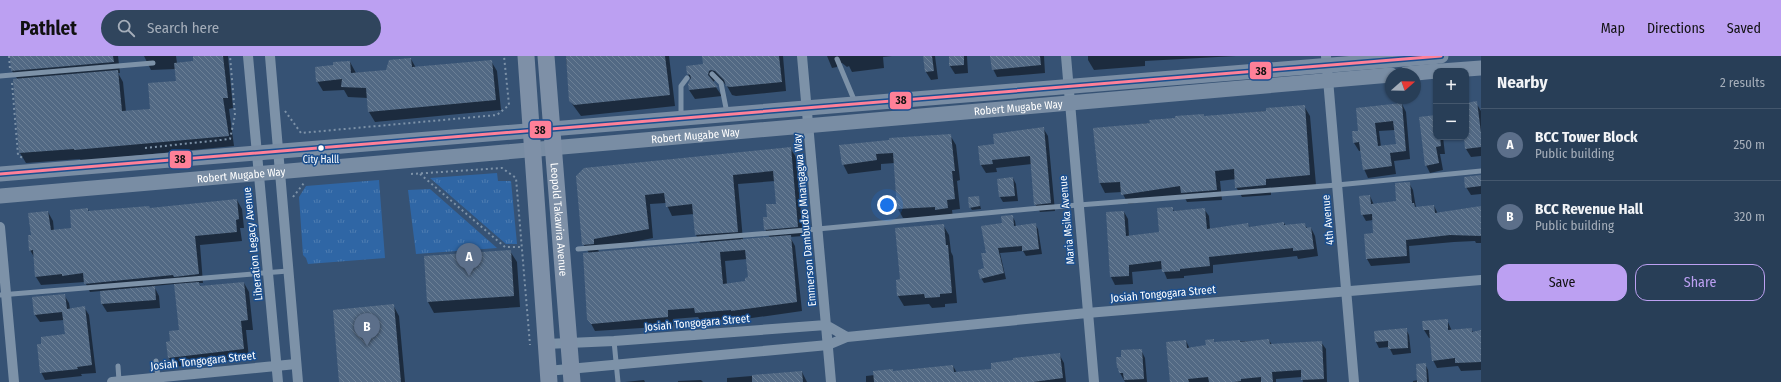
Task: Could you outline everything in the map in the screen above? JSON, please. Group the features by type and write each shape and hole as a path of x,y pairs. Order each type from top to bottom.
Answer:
{"highway":[{"name":"Leopold Takawira Avenue","path":"526,56 533,149 538,345 548,376"},
{"name":"Leopold Takawira Avenue","path":"546,56 568,343 572,375"}],"main road":[{"name":"Robert Mugabe Way","path":"0,196 1070,103 1327,68 1441,56"},
{"name":"Robert Mugabe Way","path":"0,174 727,114 1327,68 1385,74"},
{"path":"1469,69 1481,68"},
{"path":"1421,73 1433,72"}],"street":[{"name":"Liberation Legacy Avenue","path":"248,56 278,382"},
{"path":"270,56 298,382"},
{"name":"Emmerson Dambudzo Mnangagwa Way","path":"802,56 831,382"},
{"name":"Maria Msika Avenue","path":"1066,56 1094,382"},
{"name":"4th Avenue","path":"1327,68 1354,382"},
{"path":"0,227 3,295 14,382"},
{"name":"Josiah Tongogara Street","path":"548,376 572,375 616,365 828,345 847,336 1087,313 1481,280"},
{"path":"826,324 847,336"},
{"name":"Josiah Tongogara Street","path":"538,345 614,341 826,324"},
{"name":"Josiah Tongogara Street","path":"116,382 296,364"}],"lane":[{"path":"837,59 856,104"},
{"path":"0,76 153,63"},
{"path":"712,74 721,83 727,114"},
{"path":"681,118 681,86 687,78"},
{"path":"578,248 818,229 1078,205 1337,186 1481,171"},
{"path":"3,295 288,271"},
{"path":"614,341 618,382"},
{"path":"156,361 158,377"},
{"path":"116,382 118,366"}],"path":[{"path":"9,56 18,155 26,160"},
{"path":"144,148 230,139 235,116 230,56"},
{"path":"285,103 286,111 301,132 497,115 509,105 504,56"},
{"path":"405,175 502,168 516,178 522,246 538,345"},
{"path":"420,174 505,247 522,246"},
{"path":"293,197 305,181"}],"green space":[{"path":"497,173 498,181 511,181 517,244 506,244 430,178"},
{"path":"379,180 385,258 308,264 303,255 299,197 306,186"},
{"path":"430,189 497,248 416,254 408,190"}],"building":[{"path":"10,56 113,56 114,62 11,71"},
{"path":"193,56 223,56 228,98 223,98 229,136 74,150 19,153 13,79 118,70 122,111 150,109 148,83 176,81 174,63 193,61"},
{"path":"566,56 665,56 670,95 574,105 569,101"},
{"path":"702,56 779,56 782,82 730,87 726,86 724,80 715,71 711,70 709,71 708,75 718,87 689,90 688,84 691,78 690,75 687,74 686,66 703,64"},
{"path":"923,56 932,56 934,71 925,72"},
{"path":"949,56 964,56 964,65 949,66"},
{"path":"990,56 1040,56 1041,65 992,70"},
{"path":"411,58 412,67 492,60 496,100 368,112 366,88 341,87 342,79 316,82 315,67 333,65 333,62 350,61 351,73 386,70 389,60"},
{"path":"1477,101 1481,133 1481,147 1465,149 1464,140 1469,140 1469,102"},
{"path":"1402,104 1406,151 1390,153 1392,166 1363,170 1359,142 1353,143 1352,131 1358,131 1356,108","holes":["1393,121 1396,144 1378,146 1375,123"]},
{"path":"1305,105 1310,175 1266,179 1266,185 1235,188 1234,169 1215,171 1217,190 1181,193 1180,186 1121,195 1120,182 1099,183 1093,128 1150,123 1149,120 1175,118 1175,116 1204,114 1204,116 1266,111 1266,108"},
{"path":"1433,115 1433,140 1440,140 1441,146 1436,147 1439,163 1425,166 1419,117"},
{"path":"1044,127 1051,203 1034,205 1030,156 992,160 993,164 980,165 978,146 994,144 993,134"},
{"path":"951,134 955,171 952,171 955,199 947,200 948,208 935,210 935,207 897,209 893,153 876,154 877,160 842,165 839,145 889,140 889,138"},
{"path":"791,147 798,227 764,230 763,217 767,217 766,204 776,204 773,171 733,175 738,232 695,235 692,204 666,207 664,193 645,195 649,229 594,239 594,244 582,245 576,176 584,168"},
{"path":"1481,175 1481,186 1465,188 1464,177"},
{"path":"1013,177 1015,196 999,197 997,179"},
{"path":"1410,182 1412,203 1414,203 1415,207 1434,205 1435,213 1481,206 1481,236 1450,235 1406,240 1407,256 1366,259 1364,234 1373,233 1372,214 1361,215 1359,196 1370,195 1371,204 1396,201 1395,183"},
{"path":"979,196 980,206 969,208 968,197"},
{"path":"237,199 239,219 236,220 237,232 195,236 199,274 174,277 173,275 84,284 83,273 62,276 62,274 35,277 33,250 29,251 28,235 31,235 28,213 48,211 51,230 71,228 70,210 88,208 88,211 149,206 150,208"},
{"path":"1173,207 1173,211 1205,208 1207,229 1248,223 1249,227 1284,222 1284,225 1305,223 1306,228 1311,227 1314,249 1293,251 1293,248 1209,257 1210,266 1180,269 1180,271 1162,272 1161,261 1129,265 1129,276 1110,277 1106,212 1124,211 1126,236 1159,232 1157,208"},
{"path":"1013,215 1014,226 1036,223 1039,249 1022,251 1022,246 998,248 1004,273 980,279 978,270 984,268 981,253 986,253 981,226 1002,223 1001,216"},
{"path":"944,224 946,245 948,245 952,293 940,294 940,297 925,298 924,294 897,296 896,280 900,279 895,228"},
{"path":"791,235 797,302 731,311 695,313 694,308 668,310 668,317 591,324 587,319 583,253","holes":["745,250 748,277 745,278 745,281 723,284 720,252"]},
{"path":"511,250 514,296 427,302 424,256"},
{"path":"199,282 200,286 244,282 248,320 241,321 244,349 168,358 166,342 170,341 169,331 179,330 174,284"},
{"path":"155,286 156,300 101,304 100,291"},
{"path":"65,294 67,309 85,306 92,365 77,367 78,369 40,373 37,344 41,344 41,337 65,334 62,312 34,315 32,297"},
{"path":"394,304 401,382 339,382 333,310"},
{"path":"1448,319 1448,330 1472,328 1472,332 1481,330 1481,362 1455,363 1455,358 1432,361 1429,330 1423,330 1422,321"},
{"path":"1407,328 1408,348 1388,349 1388,341 1375,342 1374,331"},
{"path":"1214,339 1214,342 1240,340 1240,342 1269,339 1270,344 1322,341 1324,379 1301,380 1301,370 1272,372 1273,382 1261,382 1261,377 1241,379 1241,381 1234,382 1209,382 1208,377 1188,379 1189,382 1170,382 1166,342 1186,340 1187,348 1206,345 1205,340"},
{"path":"1142,349 1144,379 1124,380 1123,373 1119,373 1117,368 1116,357 1121,357 1121,350"},
{"path":"1060,353 1063,378 1033,382 874,382 873,371 893,369 893,371 953,365 954,372 991,369 991,363 1013,360 1013,358"},
{"path":"1426,363 1427,382 1417,382 1416,364"},
{"path":"802,371 803,382 752,382 752,375"}],"transit line":[{"name":"38","path":"0,174 1441,56"}],"place":[{"name":"City Halll","path":"321,148"},
{"name":"BCC Tower Block","path":"469,276"},
{"name":"BCC Revenue Hall","path":"367,346"}]}
